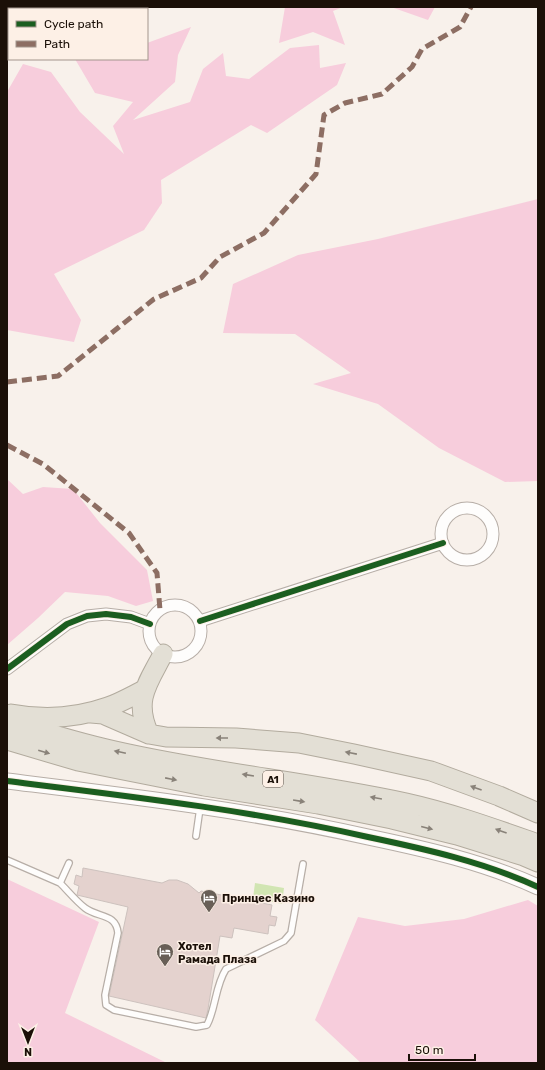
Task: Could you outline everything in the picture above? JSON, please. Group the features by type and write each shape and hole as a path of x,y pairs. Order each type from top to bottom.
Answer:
{"highway":[{"path":"149,734 144,724 142,715 144,690 163,654"},
{"path":"7,713 65,717 91,713 109,707 144,690"},
{"path":"91,713 103,714 149,734 166,737 236,738 299,743 431,771 499,796 538,813"},
{"name":"A1","path":"7,721 59,737 115,751 175,763 406,803 479,823 538,844"},
{"name":"A1","path":"7,740 78,762 204,786 318,804 392,819 457,835 524,856 538,862"}],"street":[{"path":"462,508 471,508 480,511 486,516 491,524 493,532 489,548 484,554 476,558 464,559 453,556 442,543 442,525 446,518 453,512 462,508"},
{"path":"200,621 442,543"},
{"path":"167,606 183,606 190,609 196,614 200,621 202,629 201,637 193,651 186,655 170,657 163,654 151,641 149,632 150,624 154,616 167,606"},
{"path":"7,669 67,624 87,616 106,614 125,616 150,624"},
{"path":"7,781 128,796 312,824 435,851 518,878 538,887"}],"lane":[{"path":"196,836 200,807"},
{"path":"7,860 60,883 86,909 112,920 117,925 118,933 105,995 106,1005 114,1010 196,1027 207,1025 212,1016 221,977 226,969 284,941 291,932 303,864"},
{"path":"60,883 69,863"}],"shaded area":[{"path":"285,7 343,7 333,11 345,45 313,32 279,43"},
{"path":"391,7 435,7 428,20"},
{"path":"191,27 178,55 175,82 133,120 190,102 203,69 223,53 226,76 249,79 290,48 319,45 320,68 346,63 337,85 267,133 251,125 161,180 162,203 144,230 54,274 81,320 74,342 7,330 7,92 23,64 51,72 80,112 124,154 113,126 133,102 95,93 76,60 148,60 148,43"},
{"path":"538,199 538,481 505,482 439,448 378,404 313,384 351,373 295,334 223,333 233,284 298,255 378,239"},
{"path":"7,479 23,494 43,487 73,489 100,523 147,570 153,601 136,606 108,596 65,592 7,645"},
{"path":"7,879 99,922 65,1013 167,1063 7,1063"},
{"path":"255,883 284,888 282,904 253,898"},
{"path":"528,900 538,906 538,1063 361,1063 315,1020 358,917 405,926 464,919"}],"building":[{"name":"Хотел Рамада Плаза","path":"83,868 162,883 169,880 177,880 188,884 199,893 201,891 272,905 270,916 277,917 275,926 269,925 268,934 234,928 232,938 220,936 206,1018 109,996 128,907 77,895 79,886 74,884 76,875 82,877"}],"marked path":[{"path":"7,382 58,376 154,299 201,278 220,257 264,233 316,174 324,115 345,103 382,94 412,67 422,49 460,27 471,7"},
{"path":"7,445 43,464 129,533 157,573 160,610"}],"cycle path":[{"path":"200,621 443,543"},
{"path":"7,669 67,624 87,616 106,614 131,617 150,624"},
{"path":"7,781 188,804 323,827 411,846 476,863 538,887"}],"place":[{"name":"Принцес Казино","path":"209,913"},
{"name":"Хотел Рамада Плаза","path":"165,967"}]}
